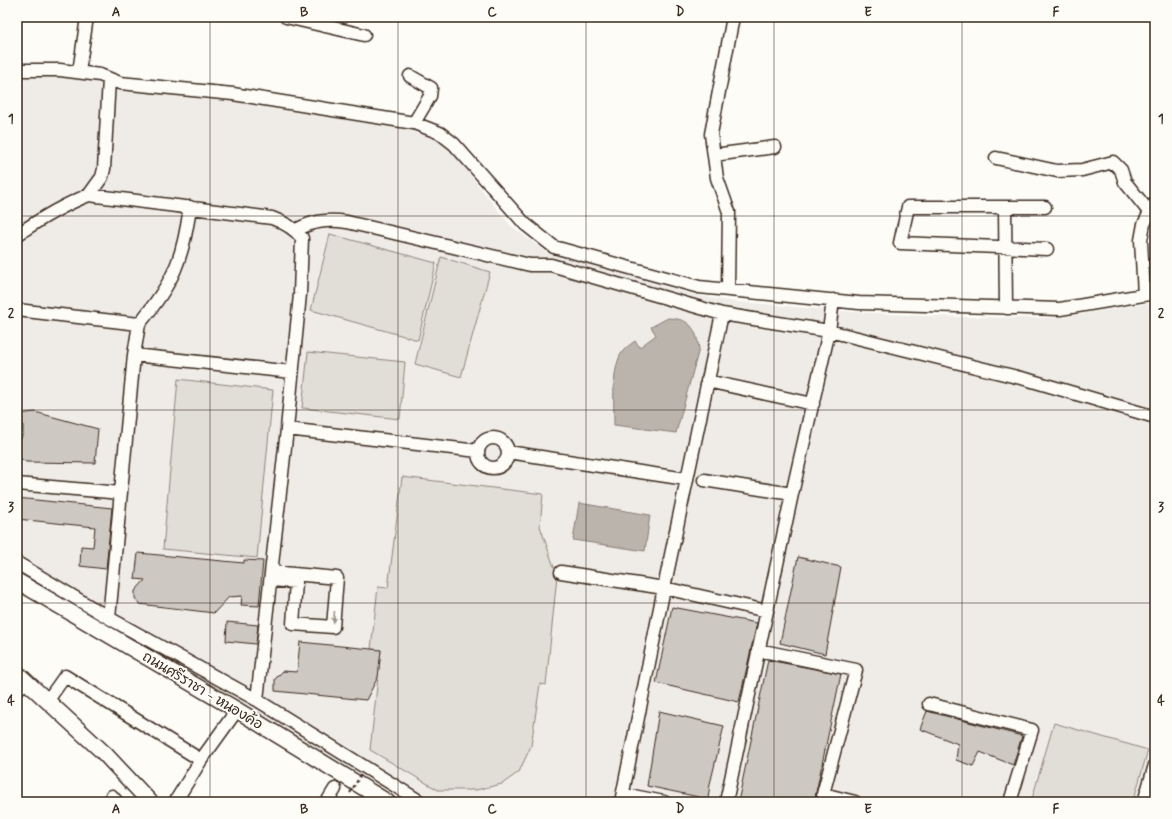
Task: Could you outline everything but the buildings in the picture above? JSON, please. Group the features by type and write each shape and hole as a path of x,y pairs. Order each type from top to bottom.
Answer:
{"main road":[{"name":"ถนนศรีราชา - หนองค้อ","path":"17,581 237,710 387,802"},
{"path":"20,681 48,700 104,753 150,802"}],"street":[{"path":"79,72 87,17"},
{"path":"286,17 364,35"},
{"path":"728,290 729,212 717,178 711,134 733,17"},
{"path":"17,70 79,72 100,75 120,82 233,94 414,123 440,132 454,144 525,224 554,247 699,287 833,300 1060,309 1149,294 1141,240 1144,224 1152,208 1125,182 1121,170 1113,162 1082,170 1057,170 996,158"},
{"path":"410,76 431,88 430,96 414,123"},
{"path":"89,195 102,177 104,169 109,79"},
{"path":"714,155 775,147"},
{"path":"17,235 46,214 89,195 272,218 286,223 296,230 302,238 303,249 287,429 257,700"},
{"path":"109,618 134,355 139,324 154,306 177,267 186,240 190,207"},
{"path":"1045,207 908,207 900,243 1047,249"},
{"path":"1005,208 1006,308"},
{"path":"296,230 308,223 319,220 347,222 530,265 550,265 722,314 829,332 1029,380 1155,417"},
{"path":"726,802 792,494 829,332 833,300"},
{"path":"17,310 139,324"},
{"path":"664,802 622,798 686,479 722,314"},
{"path":"134,355 292,372"},
{"path":"707,381 813,404"},
{"path":"287,429 478,451"},
{"path":"496,438 504,443 508,452 506,461 498,468 488,468 480,461 478,451 482,442 486,439 496,438"},
{"path":"508,452 686,479"},
{"path":"704,480 792,494"},
{"path":"17,484 121,493"},
{"path":"17,563 109,618 257,700 421,802"},
{"path":"561,572 664,588 767,611"},
{"path":"271,576 337,578 333,627 293,624 296,582 271,576"},
{"path":"758,650 856,670 824,794 855,802"},
{"path":"48,700 65,676 201,760"},
{"path":"929,704 1032,730 1010,802"},
{"path":"175,802 201,760 237,710"},
{"path":"1144,802 1155,765"},
{"path":"327,802 335,789"}],"path":[{"path":"350,793 362,773"}],"shaded area":[{"path":"59,74 113,86 224,98 410,129 432,137 448,147 510,225 546,252 696,295 721,300 840,311 926,316 1022,318 1064,317 1155,302 1155,802 406,802 17,569 17,75"},
{"path":"330,234 436,263 418,340 311,310"},
{"path":"441,257 490,272 461,377 415,364"},
{"path":"668,318 682,320 691,326 696,335 699,349 676,433 614,425 614,386 619,358 624,350 635,341 640,347 656,335 651,327"},
{"path":"308,352 405,362 400,419 302,408"},
{"path":"178,379 273,390 257,558 163,549"},
{"path":"402,477 543,494 540,526 557,576 546,685 540,684 531,746 519,772 502,784 476,790 438,790 370,750 381,650 371,649 378,587 388,588"},
{"path":"579,503 650,515 645,551 573,540"},
{"path":"1054,723 1148,750 1133,802 1031,802"}]}
